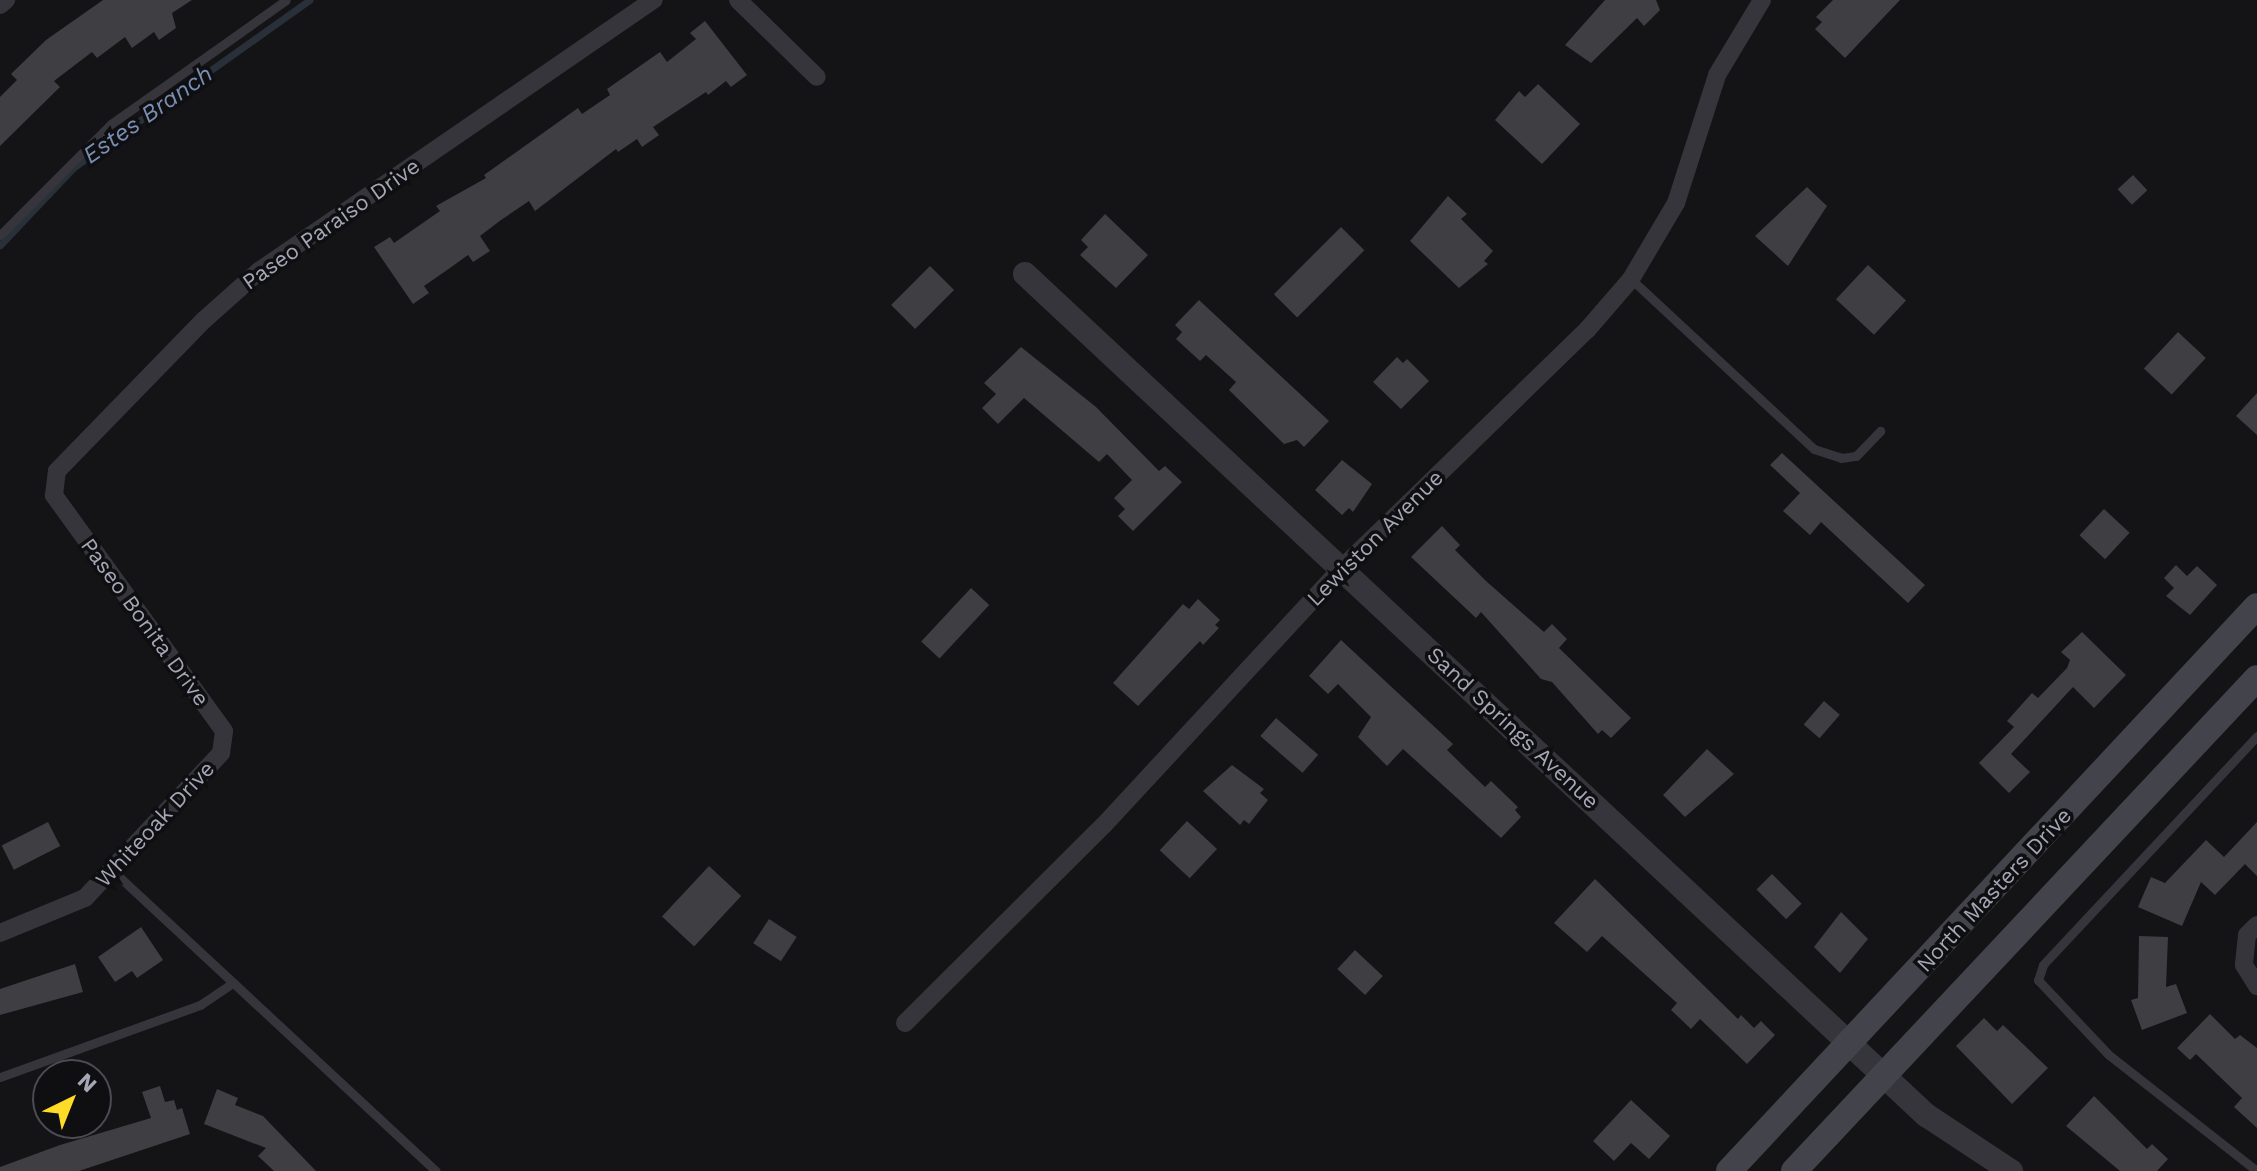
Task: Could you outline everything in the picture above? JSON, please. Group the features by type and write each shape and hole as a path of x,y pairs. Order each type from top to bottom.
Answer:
{"main road":[{"name":"North Masters Drive","path":"1729,1171 2257,606"},
{"path":"1794,1171 2257,678"}],"street":[{"path":"0,5 6,0"},
{"name":"Paseo Paraiso Drive","path":"54,495 57,471 204,320 259,271 654,0"},
{"path":"738,0 817,77"},
{"name":"Lewiston Avenue","path":"905,1023 1103,826 1341,569 1587,330 1631,279 1676,203 1717,75 1762,0"},
{"name":"Sand Springs Avenue","path":"1025,274 1852,1042 1926,1115 2011,1171"},
{"name":"Paseo Bonita Drive","path":"54,495 224,731 221,753"},
{"name":"Whiteoak Drive","path":"0,933 60,912 114,872 221,753"},
{"path":"2257,925 2247,935 2244,965 2257,986"}],"lane":[{"path":"0,235 102,131 286,0"},
{"path":"1631,279 1814,449 1841,458 1856,456 1880,431"},
{"path":"2257,736 2043,965 2038,980 2109,1055 2257,1171"},
{"path":"114,872 436,1171"},
{"path":"0,1077 200,1005 233,983"}],"building":[{"path":"103,0 192,0 172,13 176,28 159,40 154,32 132,48 125,37 97,58 92,52 54,81 60,87 0,146 0,97 17,80 11,74 46,40"},
{"path":"1605,0 1656,0 1660,10 1644,26 1637,18 1591,63 1565,45"},
{"path":"1833,0 1900,0 1845,58 1815,29 1822,22 1816,17"},
{"path":"705,21 747,75 731,87 726,81 708,95 706,92 653,127 659,135 642,147 637,139 618,152 616,149 535,211 529,201 501,220 480,236 490,251 473,262 468,255 424,286 429,293 413,304 374,247 390,237 394,243 440,211 436,206 486,178 484,175 578,108 582,114 610,95 607,89 660,52 667,62 696,39 690,33"},
{"path":"1538,84 1580,124 1542,164 1495,120 1519,91 1525,97"},
{"path":"2133,175 2147,190 2132,205 2118,189"},
{"path":"1807,187 1827,206 1788,266 1755,236"},
{"path":"1448,196 1467,214 1461,219 1493,251 1484,261 1488,264 1459,288 1410,241"},
{"path":"1105,214 1148,255 1116,288 1080,255 1088,247 1081,240"},
{"path":"1341,227 1364,250 1297,318 1274,294"},
{"path":"1868,265 1906,300 1874,335 1836,299"},
{"path":"930,266 954,290 915,329 891,305"},
{"path":"1199,300 1329,421 1304,447 1297,440 1284,444 1229,390 1236,382 1206,355 1200,361 1176,339 1182,332 1175,325"},
{"path":"2178,332 2206,358 2172,394 2144,369"},
{"path":"1021,347 1096,407 1159,471 1165,466 1182,482 1133,531 1118,516 1125,509 1114,498 1132,480 1107,454 1099,462 1024,398 998,424 982,408 996,394 984,383"},
{"path":"1397,357 1403,363 1407,359 1429,381 1401,409 1373,382"},
{"path":"2257,393 2257,435 2236,416"},
{"path":"1782,453 1925,585 1908,603 1821,522 1810,535 1783,511 1800,493 1770,465"},
{"path":"1342,460 1372,484 1353,512 1349,508 1342,515 1315,490"},
{"path":"2104,509 2130,533 2105,559 2079,535"},
{"path":"1442,526 1460,545 1455,550 1486,581 1544,632 1552,624 1567,639 1559,648 1631,718 1611,738 1602,730 1598,734 1552,682 1541,679 1481,612 1476,618 1411,557"},
{"path":"2176,565 2187,576 2197,566 2217,585 2190,615 2166,596 2174,588 2164,578"},
{"path":"971,588 989,605 939,658 921,641"},
{"path":"1198,599 1220,620 1215,625 1219,628 1203,645 1200,641 1138,706 1113,683 1183,604 1189,609"},
{"path":"2082,632 2126,675 2094,708 2073,687 2011,754 2030,772 2009,793 1979,763 2014,727 2007,721 2032,693 2038,698 2067,668 2070,660 2061,652"},
{"path":"1341,640 1453,744 1447,750 1485,787 1491,781 1518,807 1515,810 1521,817 1501,838 1403,749 1387,766 1358,737 1371,717 1338,684 1328,694 1309,676"},
{"path":"1824,701 1840,715 1820,738 1804,724"},
{"path":"1276,718 1318,755 1303,773 1260,736"},
{"path":"1707,749 1734,774 1685,817 1663,795"},
{"path":"1232,765 1264,789 1260,793 1268,800 1249,824 1244,820 1240,825 1203,791"},
{"path":"1187,821 1217,849 1190,878 1160,850"},
{"path":"48,822 60,846 14,870 2,846"},
{"path":"2257,822 2257,876 2245,864 2215,895 2201,882 2182,926 2138,907 2151,877 2165,883 2206,840 2224,857"},
{"path":"709,866 741,896 694,946 662,916"},
{"path":"1772,874 1802,904 1786,919 1756,890"},
{"path":"1595,879 1738,1019 1741,1015 1754,1028 1761,1021 1775,1035 1747,1064 1700,1019 1691,1029 1671,1010 1677,1003 1602,936 1587,952 1554,923"},
{"path":"1841,912 1868,939 1840,973 1814,947"},
{"path":"769,919 797,937 781,961 753,943"},
{"path":"141,927 163,960 137,978 132,971 115,982 98,957"},
{"path":"2139,936 2168,937 2166,987 2176,984 2187,1013 2142,1030 2131,1000 2138,998"},
{"path":"1355,950 1383,976 1365,995 1337,969"},
{"path":"75,964 83,992 0,1015 0,989"},
{"path":"2210,1014 2235,1039 2240,1035 2257,1048 2257,1128 2234,1107 2242,1098 2196,1054 2190,1060 2177,1048"},
{"path":"1984,1018 1997,1031 2003,1025 2048,1068 2012,1104 1956,1046"},
{"path":"160,1086 165,1102 174,1100 177,1110 182,1108 190,1134 79,1171 0,1171 0,1167 80,1139 112,1139 112,1130 151,1118 142,1092"},
{"path":"217,1089 238,1098 235,1105 263,1116 316,1171 274,1171 258,1156 266,1148 204,1124"},
{"path":"2094,1096 2147,1149 2152,1144 2168,1159 2157,1171 2120,1171 2066,1126"},
{"path":"1631,1100 1670,1136 1649,1159 1631,1143 1614,1161 1593,1141"}],"waterway":[{"name":"Estes Branch","path":"0,245 73,168 309,0"}]}
